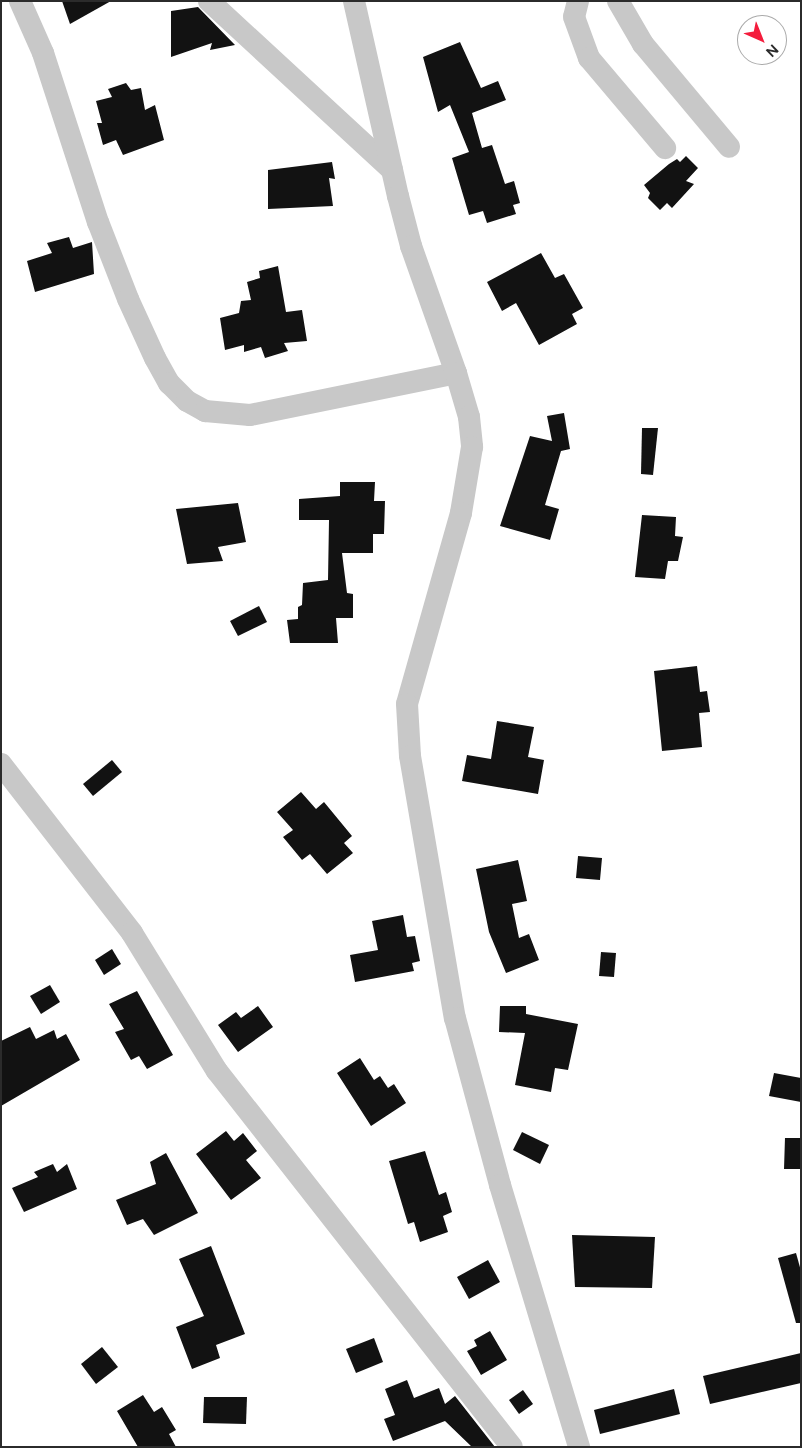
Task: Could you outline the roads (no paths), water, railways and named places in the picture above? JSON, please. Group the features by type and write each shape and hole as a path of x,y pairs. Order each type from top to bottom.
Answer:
{"street":[{"path":"20,1 43,53 98,222 128,299 155,358 169,383 187,402 206,411 250,415 456,373"},
{"path":"209,1 392,170"},
{"path":"354,1 411,246 456,373 469,417 472,447 469,477 406,704 406,728 455,1018 500,1185 579,1447"},
{"path":"578,1 574,17 589,58 665,148"},
{"path":"618,1 643,44 729,147"},
{"path":"1,764 10,790 132,934 217,1071 512,1447"}]}
